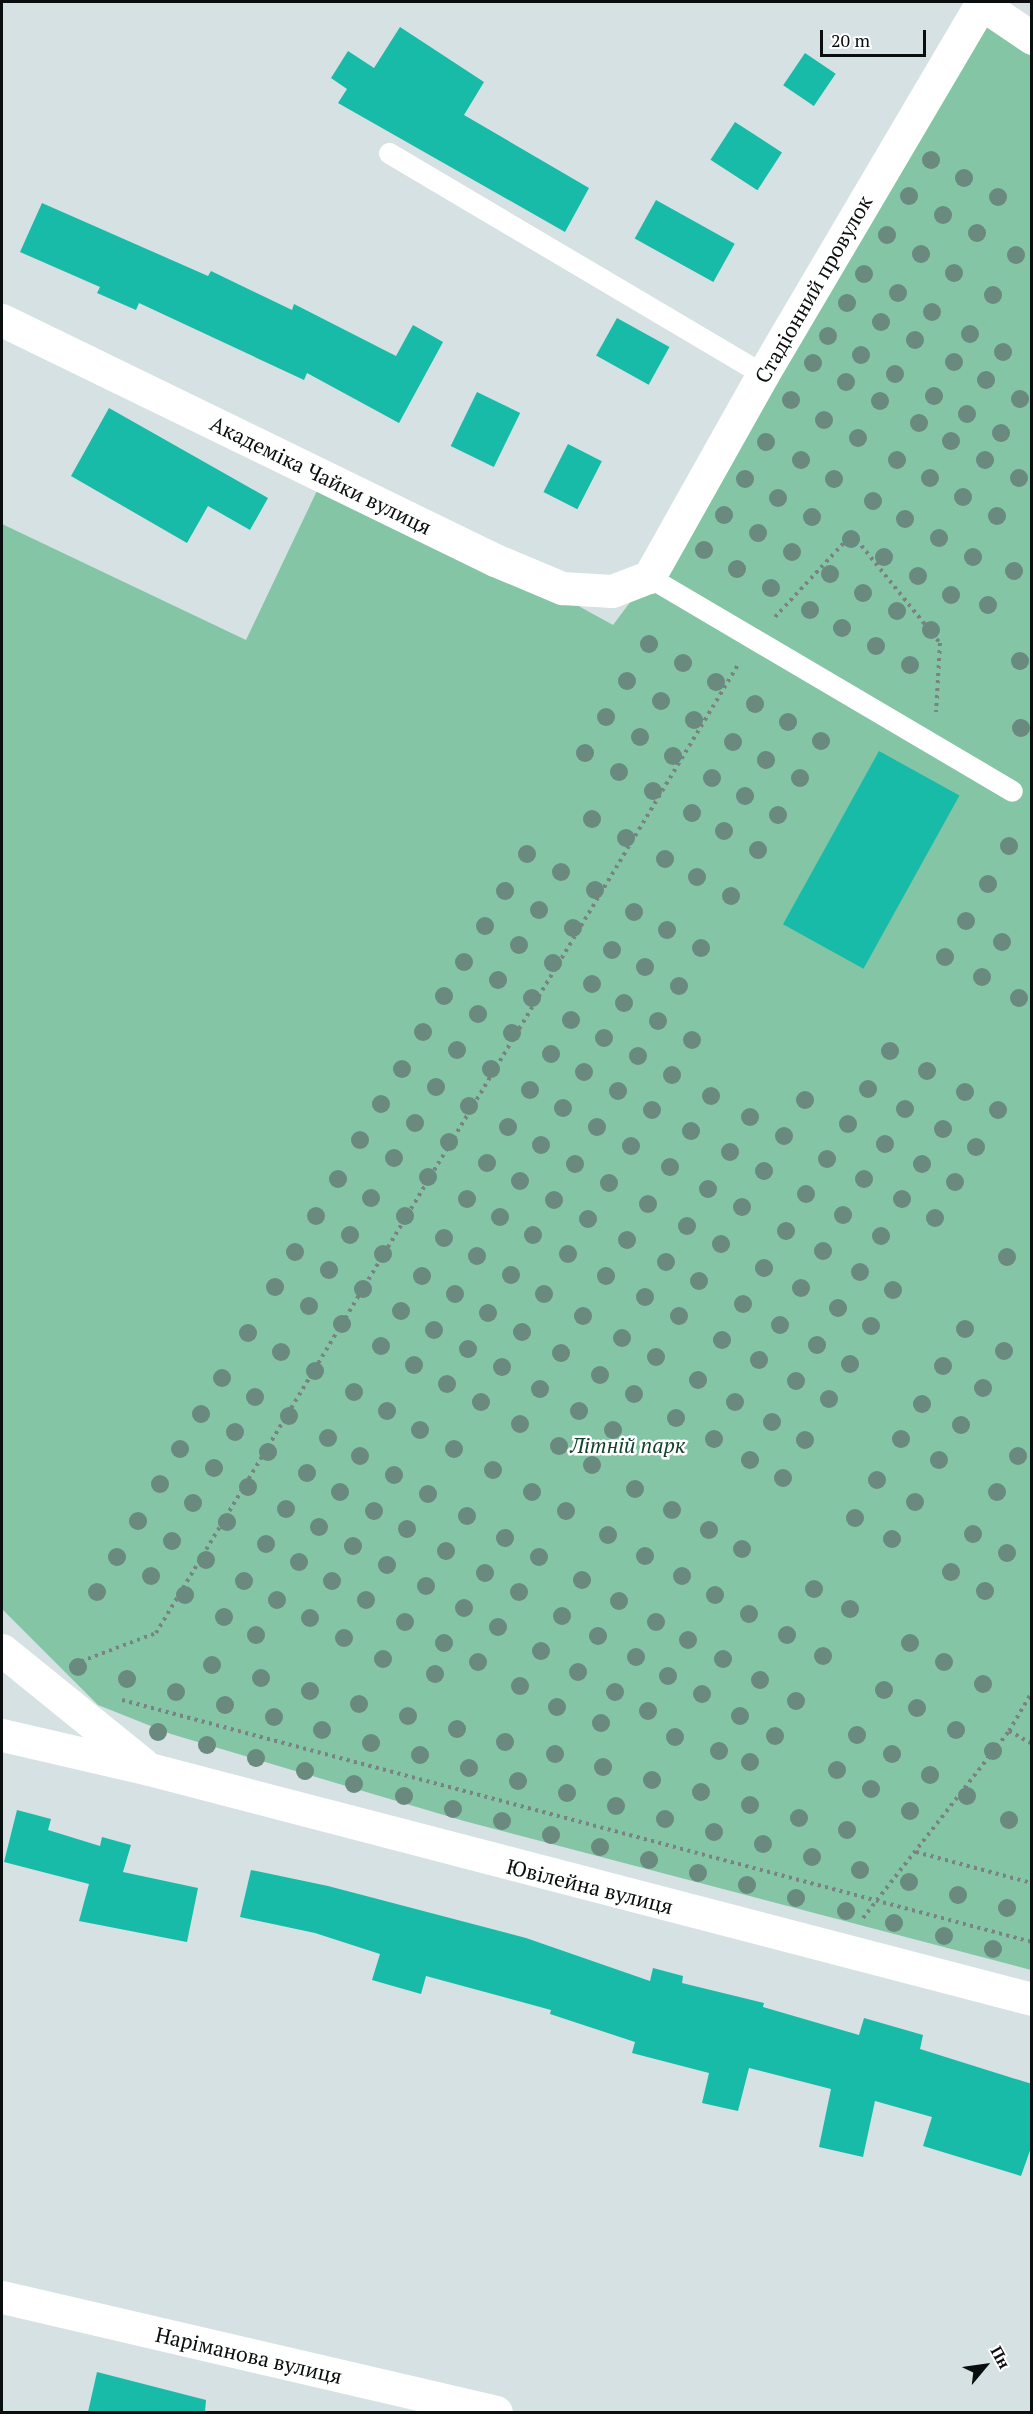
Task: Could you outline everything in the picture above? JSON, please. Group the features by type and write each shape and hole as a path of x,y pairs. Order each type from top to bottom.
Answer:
{"street":[{"path":"980,3 1032,38"},
{"name":"Стадіонний провулок","path":"649,577 763,374 980,3"},
{"name":"Академіка Чайки вулиця","path":"2,320 495,560 562,588 612,591 649,577"},
{"name":"Ювілейна вулиця","path":"2,1650 149,1769"},
{"name":"Ювілейна вулиця","path":"2,1735 149,1769 1032,1999"},
{"name":"Наріманова вулиця","path":"2,2297 496,2412"}],"lane":[{"path":"389,153 763,374"},
{"path":"649,577 752,641 1012,791"}],"path":[{"path":"38,1677 156,1633 752,641 852,534 940,643 934,745"},
{"path":"838,1949 876,1904 1009,1731 1032,1692"},
{"path":"119,1699 876,1904 1032,1942"},
{"path":"1009,1731 1032,1744"},
{"path":"916,1852 1032,1883"}],"green space":[{"name":"Літній парк","path":"981,4 1031,38 1031,1970 464,1821 171,1734 98,1705 2,1609 2,524 246,640 324,476 495,560 613,625 649,577"}],"building":[{"path":"400,27 484,82 464,115 589,188 565,232 338,103 347,89 331,78 348,51 374,68"},
{"path":"805,53 836,74 814,106 783,85"},
{"path":"735,122 782,152 757,190 710,160"},
{"path":"656,200 735,244 713,282 635,238"},
{"path":"42,203 208,276 211,271 292,310 294,304 396,356 413,325 443,342 399,423 307,373 304,380 139,303 136,310 97,293 100,287 20,252"},
{"path":"617,318 669,347 649,385 596,356"},
{"path":"477,392 520,413 494,467 451,446"},
{"path":"109,408 268,498 250,530 208,506 187,543 71,476"},
{"path":"568,444 602,461 577,509 543,492"},
{"path":"879,751 959,796 863,969 783,924"},
{"path":"17,1810 51,1819 48,1830 100,1846 102,1837 131,1845 123,1872 198,1888 187,1942 79,1921 89,1884 4,1862"},
{"path":"251,1870 328,1886 526,1938 650,1981 653,1968 683,1976 682,1983 764,2003 763,2007 859,2035 864,2018 923,2035 920,2049 1032,2084 1032,2145 1021,2176 923,2146 932,2117 875,2101 863,2157 819,2147 831,2089 749,2068 738,2111 702,2103 709,2073 632,2053 635,2042 550,2014 551,2010 426,1976 421,1994 372,1980 380,1954 315,1933 240,1917"},
{"path":"97,2372 206,2400 205,2412 88,2412"}]}
